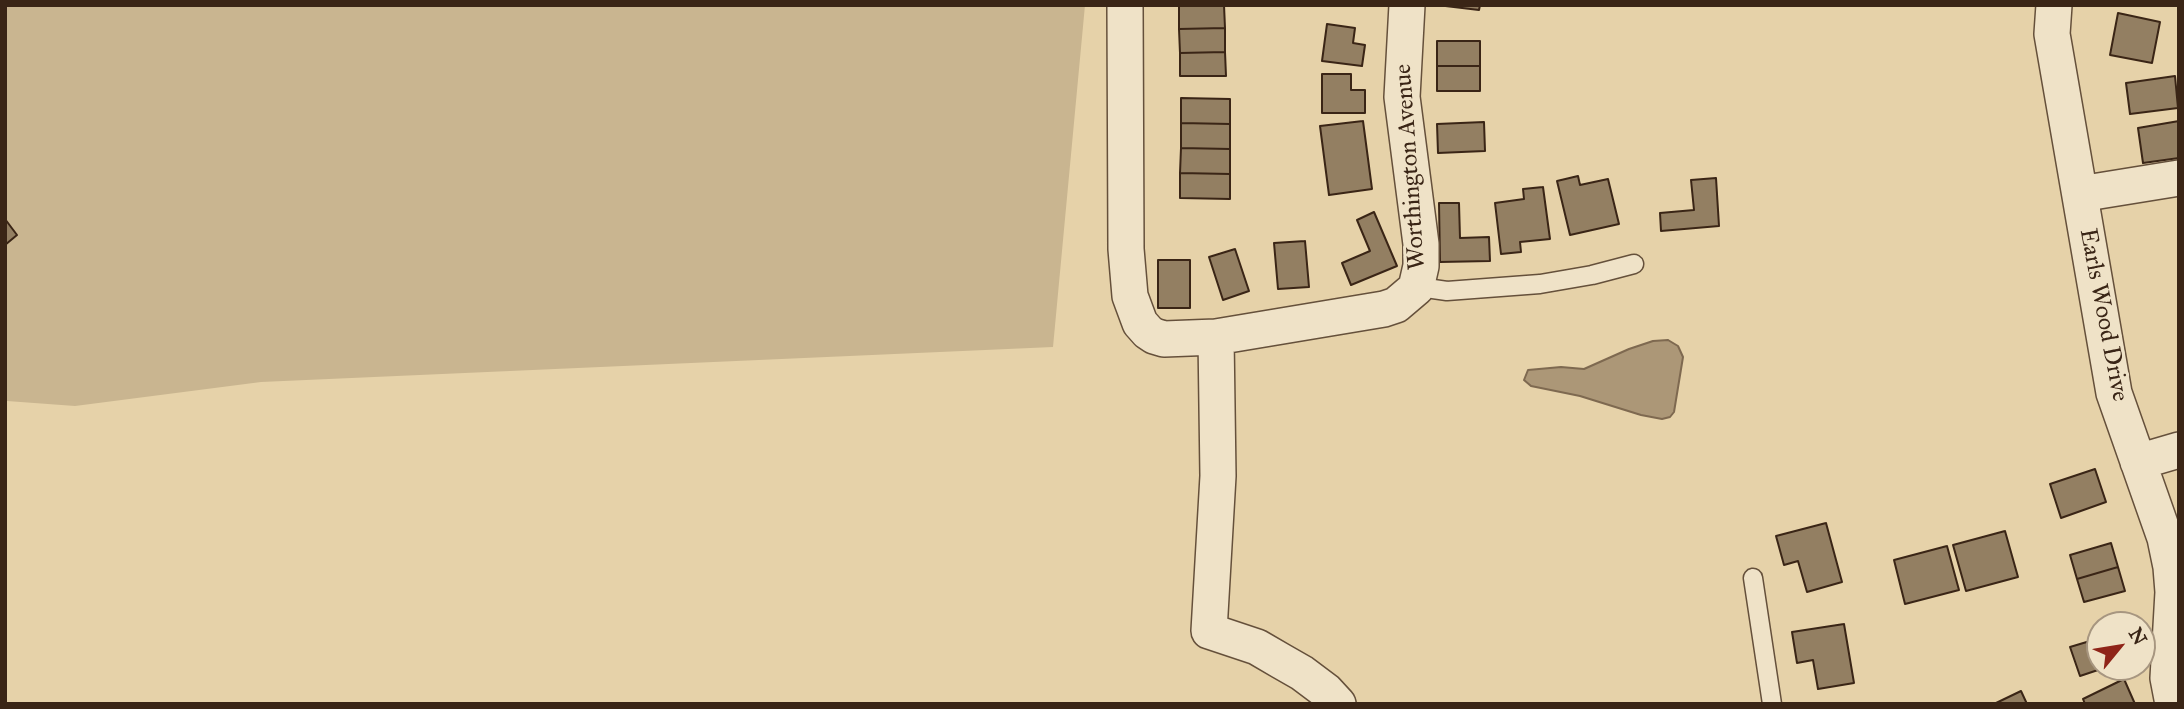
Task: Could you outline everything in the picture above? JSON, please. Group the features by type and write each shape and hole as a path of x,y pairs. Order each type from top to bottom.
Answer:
{"street":[{"name":"Worthington Avenue","path":"1125,5 1125,249 1130,296 1140,323 1148,332 1164,339 1216,337 1384,309 1396,304 1416,288 1421,266 1421,244 1402,97 1407,5"},
{"name":"Earls Wood Drive","path":"2054,5 2052,34 2114,393 2165,538 2171,567 2173,592 2168,678 2173,704"},
{"path":"2080,194 2179,178"},
{"path":"1216,337 1218,476 1209,631 1257,647 1302,673 1338,704"},
{"path":"2138,462 2179,450"}],"lane":[{"path":"1418,283 1447,291 1540,284 1634,264"},
{"path":"1753,579 1772,704"}],"shaded area":[{"path":"5,5 1085,5 1053,347 261,382 75,406 7,401"},
{"path":"1668,340 1678,346 1683,357 1674,412 1670,417 1662,419 1641,415 1580,396 1531,386 1524,380 1528,370 1561,367 1584,369 1629,349 1653,341"}],"building":[{"path":"1179,5 1224,5 1225,28 1179,29"},
{"path":"1437,5 1480,5 1479,10"},
{"path":"2118,13 2160,22 2152,63 2110,55"},
{"path":"1327,24 1355,28 1353,43 1365,45 1362,66 1322,61"},
{"path":"1225,28 1225,52 1180,53 1179,29"},
{"path":"1437,41 1480,41 1480,66 1437,66"},
{"path":"1225,52 1226,76 1180,76 1180,53"},
{"path":"1437,66 1480,66 1480,91 1437,91"},
{"path":"1322,74 1351,74 1351,90 1365,90 1365,113 1322,113"},
{"path":"2175,76 2178,108 2130,114 2126,83"},
{"path":"1181,98 1230,99 1230,124 1181,123"},
{"path":"1363,121 1372,189 1329,195 1320,126"},
{"path":"2179,121 2179,158 2143,163 2138,128"},
{"path":"1484,122 1485,151 1438,153 1437,124"},
{"path":"1181,123 1230,124 1230,149 1181,148"},
{"path":"1181,148 1230,149 1230,174 1180,173"},
{"path":"1180,173 1230,174 1230,199 1180,198"},
{"path":"1578,176 1580,185 1608,179 1619,224 1570,235 1557,181"},
{"path":"1716,178 1719,226 1661,231 1660,213 1694,210 1691,180"},
{"path":"1543,187 1550,239 1520,242 1521,252 1501,254 1495,203 1524,199 1523,189"},
{"path":"1439,203 1459,203 1460,238 1489,237 1490,261 1440,262"},
{"path":"1374,212 1397,266 1351,285 1342,263 1370,251 1357,220"},
{"path":"5,219 17,235 5,245"},
{"path":"1305,241 1309,287 1278,289 1274,243"},
{"path":"1235,249 1249,291 1223,300 1209,257"},
{"path":"1158,260 1190,260 1190,308 1158,308"},
{"path":"2095,469 2106,502 2061,518 2050,484"},
{"path":"1826,523 1842,582 1807,592 1798,561 1784,565 1776,536"},
{"path":"2005,531 2018,577 1966,591 1953,545"},
{"path":"2111,543 2118,567 2077,579 2070,555"},
{"path":"1947,546 1959,590 1905,604 1894,560"},
{"path":"2118,567 2125,591 2084,602 2077,579"},
{"path":"1844,624 1854,683 1818,689 1813,660 1797,663 1792,632"},
{"path":"2086,642 2086,674 2080,676 2070,647"},
{"path":"2125,681 2135,704 2085,704 2083,699"},
{"path":"2021,691 2027,704 1994,704"}]}
